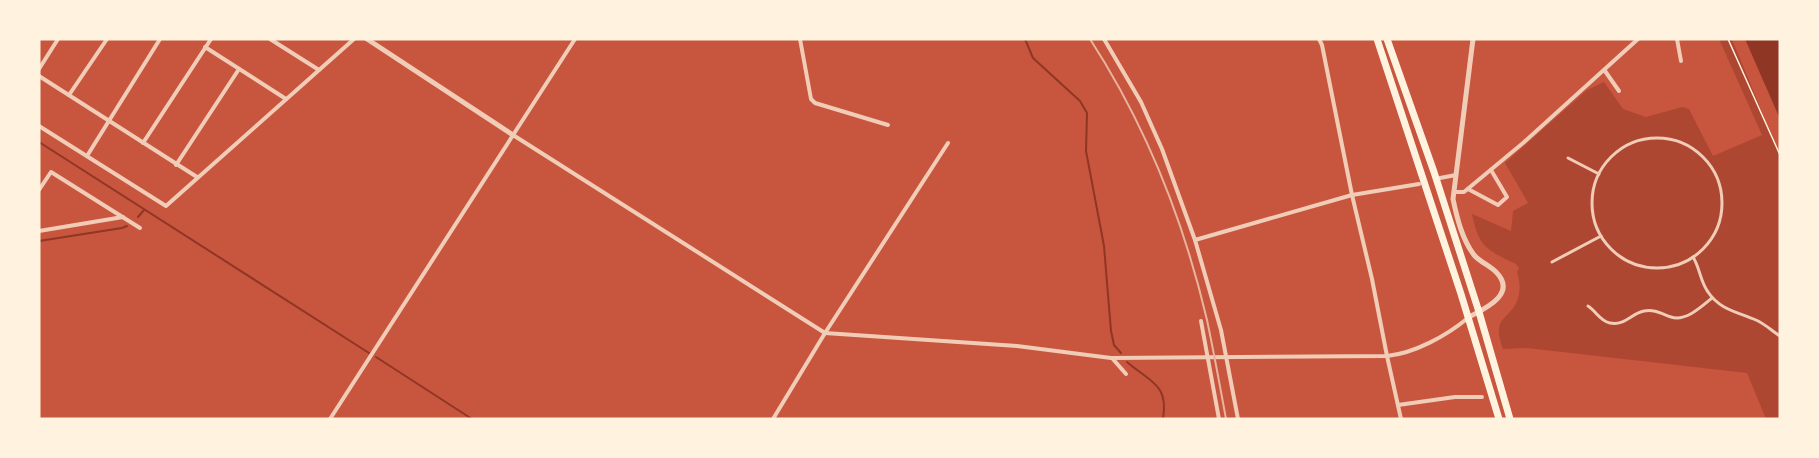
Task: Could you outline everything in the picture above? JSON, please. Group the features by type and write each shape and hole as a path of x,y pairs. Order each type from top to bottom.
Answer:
{"highway":[{"path":"1375,39 1468,317 1499,419"},
{"path":"1387,39 1434,172 1479,312 1510,419"}],"street":[{"path":"39,69 57,39"},
{"path":"69,95 107,39"},
{"path":"87,156 160,39"},
{"path":"143,143 211,39"},
{"path":"270,39 319,70"},
{"path":"39,126 166,206 354,39"},
{"path":"367,39 513,135 825,333 1017,346 1111,358 1387,356 1410,351 1428,343 1497,300 1501,296 1502,283 1498,274 1473,253 1456,218 1453,199 1473,39"},
{"path":"330,419 574,39"},
{"path":"800,39 812,99 815,103 888,125"},
{"path":"1104,39 1141,102 1162,149 1196,240 1221,330 1238,419"},
{"path":"1319,39 1401,419"},
{"path":"1455,192 1460,193 1468,189 1491,170 1638,39"},
{"path":"1677,39 1681,61"},
{"path":"206,47 286,99"},
{"path":"176,165 240,69"},
{"path":"1605,70 1619,91"},
{"path":"39,76 198,178"},
{"path":"1658,138 1674,140 1688,146 1701,155 1719,181 1722,212 1714,234 1705,247 1693,257 1671,266 1657,268 1644,266 1619,256 1601,236 1596,224 1592,204 1593,191 1599,174 1617,152 1642,140 1658,138"},
{"path":"773,419 825,333 948,143"},
{"path":"1568,158 1599,174"},
{"path":"1468,189 1498,205 1507,197 1491,170"},
{"path":"39,190 51,172 140,228"},
{"path":"1440,177 1457,175"},
{"path":"1196,240 1352,195 1419,184"},
{"path":"39,231 123,217"},
{"path":"1552,262 1601,236"},
{"path":"1693,257 1702,283 1712,298 1726,309 1758,320 1780,336"},
{"path":"1588,306 1601,319 1617,324 1646,310 1681,317 1695,311 1712,298"},
{"path":"1201,321 1219,419"},
{"path":"1111,358 1126,374"},
{"path":"1398,405 1455,397 1482,397"}],"path":[{"path":"1728,39 1780,155"}],"shaded area":[{"path":"1719,39 1732,39 1780,156 1780,419 1766,419 1747,373 1527,348 1503,349 1499,327 1518,299 1520,289 1517,272 1519,268 1516,264 1491,251 1481,241 1472,214 1511,231 1513,211 1528,203 1505,163 1587,90 1604,82 1623,109 1646,117 1682,107 1689,109 1713,156 1762,135"},
{"path":"1745,39 1780,39 1780,119"}],"waterway":[{"path":"1025,39 1033,58 1080,101 1087,113 1086,151 1104,246 1111,331 1114,345 1121,353"},
{"path":"39,142 369,353"},
{"path":"138,217 144,210"},
{"path":"39,241 127,226"},
{"path":"376,357 472,419"},
{"path":"1127,362 1156,385 1160,391 1164,407 1163,419"}],"railway":[{"path":"1090,39 1110,71 1145,139 1174,210 1198,283 1226,419"}]}
